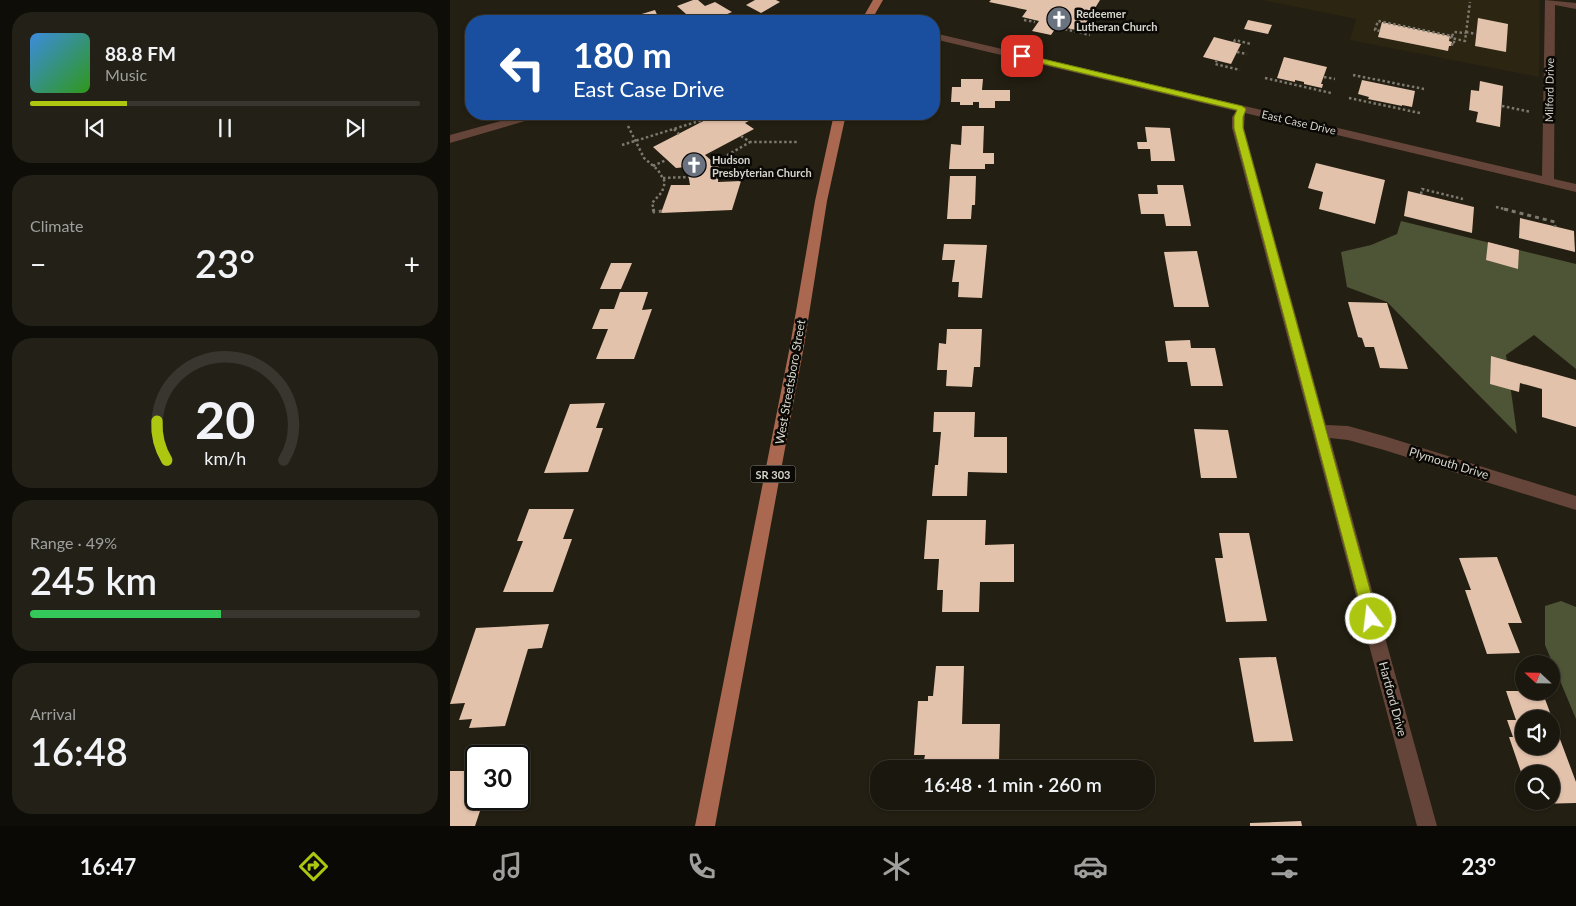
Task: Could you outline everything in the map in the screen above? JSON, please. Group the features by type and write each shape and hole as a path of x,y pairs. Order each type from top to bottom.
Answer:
{"main road":[{"path":"869,15 878,0"},
{"name":"West Streetsboro Street","path":"704,826 791,378 821,201 839,120"}],"street":[{"path":"1550,0 1576,6"},
{"name":"Milford Drive","path":"1548,181 1550,0"},
{"name":"East Case Drive","path":"940,37 1576,188"},
{"name":"Hartford Drive","path":"1242,109 1238,117 1238,128 1427,826"},
{"path":"450,139 517,120"},
{"name":"Plymouth Drive","path":"1320,431 1348,433 1375,440 1576,502"}],"path":[{"path":"1380,31 1376,30 1378,21 1465,41 1470,2"},
{"path":"1024,20 1035,22"},
{"path":"1060,28 1090,35"},
{"path":"1451,44 1454,45 1454,32 1476,34"},
{"path":"1234,42 1235,40 1251,44"},
{"path":"1237,52 1247,54"},
{"path":"1217,60 1215,64 1240,70"},
{"path":"1354,75 1424,90"},
{"path":"1324,77 1335,79"},
{"path":"1265,78 1331,93"},
{"path":"1298,85 1300,81"},
{"path":"1349,98 1420,113"},
{"path":"1502,106 1549,116"},
{"path":"622,145 702,120"},
{"path":"628,126 644,158 653,166 665,182 662,192 652,203 654,212 662,211"},
{"path":"674,129 679,134"},
{"path":"741,136 750,142"},
{"path":"714,163 750,142 798,142"},
{"path":"653,166 666,160"},
{"path":"662,178 689,177"},
{"path":"1421,194 1422,189 1463,199"},
{"path":"1496,208 1555,222 1555,227"}],"shaded area":[{"path":"1262,0 1540,0 1539,77 1350,40 1356,19"}],"green space":[{"path":"1401,221 1576,264 1576,369 1534,335 1506,355 1517,434 1387,302 1347,287 1341,252 1371,245 1397,234"},
{"path":"1561,601 1576,607 1576,719 1560,681 1560,655 1549,655 1545,645 1545,606"}],"building":[{"path":"698,0 705,6 715,2 732,12 725,15 687,15 677,6"},
{"path":"755,0 776,0 780,2 761,13 746,5"},
{"name":"Redeemer Lutheran Church","path":"991,0 1100,0 1081,31 1057,26 1051,35 1032,31 1039,21 1022,17 1027,10 989,2"},
{"path":"655,10 657,15 638,15"},
{"path":"1478,18 1508,24 1506,52 1475,46"},
{"path":"1248,20 1272,25 1268,34 1244,29"},
{"path":"1382,22 1450,36 1451,46 1449,46 1448,51 1378,37"},
{"path":"1214,37 1241,44 1231,64 1203,57"},
{"path":"1284,57 1327,67 1321,84 1323,84 1322,88 1295,80 1295,82 1277,78"},
{"path":"961,79 983,79 982,90 1010,90 1010,101 995,101 995,108 979,108 979,102 973,102 973,105 960,105 960,102 951,102 952,87 961,87"},
{"path":"1362,80 1415,91 1412,107 1368,99 1369,97 1358,94"},
{"path":"1480,81 1503,86 1500,127 1476,122 1478,112 1469,110 1471,90 1479,91"},
{"name":"Hudson Presbyterian Church","path":"705,120 751,120 745,123 754,129 705,155 719,167 718,182 741,181 732,210 661,213 671,185 690,185 687,167 676,168 653,147"},
{"path":"962,126 984,126 983,153 994,153 994,164 985,164 985,169 949,169 951,144 961,145"},
{"path":"1145,127 1170,128 1175,161 1151,161 1150,149 1138,149 1137,142 1147,142"},
{"path":"1316,163 1385,180 1375,224 1319,209 1323,192 1308,188"},
{"path":"950,176 976,176 975,205 972,205 971,219 947,219"},
{"path":"1157,185 1183,185 1191,226 1166,226 1164,214 1141,214 1138,194 1158,194"},
{"path":"1408,191 1474,207 1472,233 1404,216"},
{"path":"1520,218 1574,231 1575,252 1519,238"},
{"path":"1488,242 1519,250 1518,269 1486,260"},
{"path":"944,244 987,245 982,298 958,297 959,282 952,282 955,260 942,260"},
{"path":"1197,251 1209,307 1174,307 1164,252"},
{"path":"611,263 632,263 621,289 600,289"},
{"path":"620,292 648,292 642,310 652,309 634,359 596,359 608,329 592,329 600,309 614,309"},
{"path":"1348,302 1387,303 1408,369 1380,368 1374,347 1365,347 1362,338 1358,337"},
{"path":"947,329 982,329 980,367 974,367 972,387 946,386 947,370 937,370 939,343 946,344"},
{"path":"1190,340 1191,348 1215,348 1223,386 1191,386 1187,362 1168,362 1165,341"},
{"path":"1491,356 1576,380 1576,427 1542,417 1542,389 1520,383 1519,392 1490,384"},
{"path":"605,403 596,428 603,428 588,472 544,473 570,404"},
{"path":"934,412 975,412 974,437 1007,437 1007,473 968,472 967,496 932,496 935,465 938,465 941,432 933,432"},
{"path":"1194,429 1228,430 1237,478 1201,478"},
{"path":"529,509 574,509 563,539 572,539 553,592 503,592 523,541 517,541"},
{"path":"927,520 986,520 985,545 1014,544 1014,582 980,582 979,612 942,612 943,590 937,590 939,559 924,559"},
{"path":"1219,533 1249,533 1267,621 1226,622 1215,558 1223,558"},
{"path":"1497,557 1522,623 1508,623 1520,653 1487,654 1465,590 1471,590 1459,558"},
{"path":"549,624 542,648 528,649 505,726 469,728 472,719 459,720 465,703 450,704 476,628"},
{"path":"1276,657 1293,741 1254,742 1239,658"},
{"path":"936,666 964,666 962,724 1000,724 999,760 924,760 925,755 914,755 918,701 928,701 928,696 933,696"},
{"path":"1506,691 1515,691 1515,700 1545,700 1549,710 1515,710 1515,717"},
{"path":"1507,720 1515,720 1515,754 1509,737 1513,737"},
{"path":"1560,739 1576,782 1576,803 1560,803 1560,765 1519,765 1515,755 1560,755"},
{"path":"450,771 465,771 465,810 480,810 475,826 450,826"},
{"path":"1301,821 1302,826 1250,826 1250,823"}],"place":[{"name":"Redeemer Lutheran Church","path":"1059,19"},
{"name":"Hudson Presbyterian Church","path":"694,165"}],"route":[{"path":"1022,56 1242,109 1238,117 1238,128 1371,619"}]}
